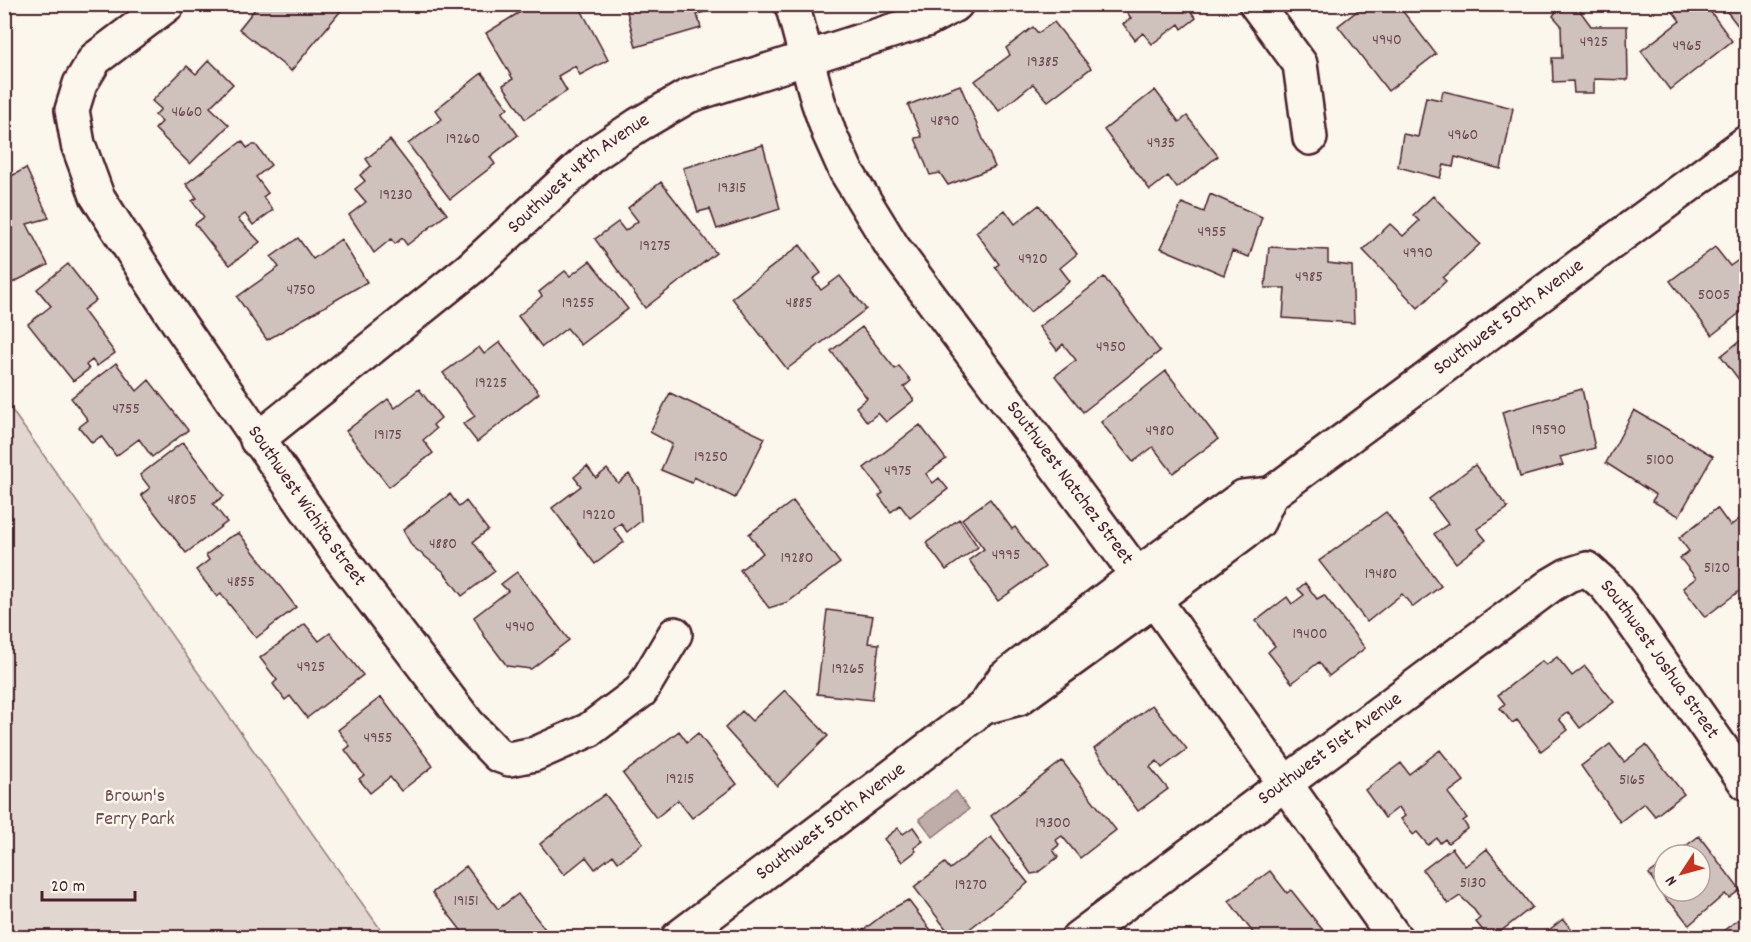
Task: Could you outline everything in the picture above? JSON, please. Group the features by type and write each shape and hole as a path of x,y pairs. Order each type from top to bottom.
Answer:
{"street":[{"name":"Southwest Wichita Street","path":"168,4 95,59 80,84 72,110 78,144 97,196 257,440 347,567 468,724 498,755 509,759 535,754 590,730 641,691 675,634"},
{"name":"Southwest Natchez Street","path":"792,4 829,133 846,171 877,223 899,256 1146,587 1395,938"},
{"name":"Southwest 48th Avenue","path":"257,440 471,268 593,155 638,125 688,96 926,21 956,4"},
{"path":"1256,4 1300,64 1310,138"},
{"name":"Southwest 50th Avenue","path":"678,938 984,707 1019,698 1146,587 1258,522 1271,494 1744,149"},
{"name":"Southwest 51st Avenue","path":"1078,938 1551,585 1568,575 1587,569"},
{"name":"Southwest Joshua Street","path":"1587,569 1605,585 1621,605 1746,783"}],"green space":[{"name":"Brown's Ferry Park","path":"4,399 18,419 386,937 5,937"}],"shaded area":[{"path":"956,791 969,809 933,837 919,819"}],"building":[{"path":"259,4 341,4 344,7 291,71 239,29"},
{"path":"533,4 578,4 608,60 580,75 575,66 558,76 567,91 525,119 503,85 513,79 486,33"},
{"path":"636,4 716,4 717,9 697,14 701,28 636,47 626,8"},
{"path":"1121,4 1185,4 1196,18 1182,29 1179,24 1152,44 1143,33 1135,40 1123,24 1131,18"},
{"path":"1366,4 1397,4 1436,54 1388,91 1338,26"},
{"path":"1561,4 1575,4 1591,26 1627,26 1628,80 1594,79 1594,93 1574,93 1573,81 1553,82 1552,58 1562,58 1561,25 1553,16"},
{"path":"1671,4 1705,4 1732,41 1670,90 1641,51 1680,21 1669,6"},
{"path":"1721,4 1746,4 1746,36"},
{"path":"1054,22 1091,68 1048,101 1033,84 999,111 975,81 1010,55 1006,48 1033,27 1038,33"},
{"path":"209,60 233,84 210,107 229,125 190,164 155,129 162,122 155,115 161,109 152,101 187,66 196,74"},
{"path":"482,73 508,108 502,113 518,135 490,157 495,164 450,199 408,144 442,119 435,110"},
{"path":"960,85 995,167 948,185 940,173 930,175 915,138 922,137 908,105"},
{"path":"1155,90 1179,122 1187,116 1218,156 1177,188 1168,176 1150,190 1104,130"},
{"path":"1443,91 1513,108 1501,169 1455,157 1453,167 1444,165 1440,178 1398,167 1403,134 1418,137 1426,97 1441,100"},
{"path":"390,140 447,214 407,245 402,238 395,244 391,239 374,253 349,215 366,202 355,189 365,181 360,175 371,166 366,159"},
{"path":"242,141 247,148 256,145 271,165 256,177 268,193 263,197 273,210 253,225 245,214 238,219 260,242 230,265 195,224 204,217 192,201 197,198 186,184"},
{"path":"763,145 780,209 717,229 710,209 698,212 683,168"},
{"path":"26,168 49,218 27,224 48,265 4,287 4,180"},
{"path":"661,182 716,253 645,308 595,239 618,222 625,231 638,221 628,208"},
{"path":"1210,194 1262,217 1249,257 1232,251 1224,275 1161,248 1182,203 1204,212"},
{"path":"1433,196 1480,244 1443,278 1446,281 1418,308 1363,250 1390,224 1403,236 1419,221 1413,215"},
{"path":"1039,205 1077,254 1060,268 1070,281 1030,312 995,267 999,264 976,232 1005,210 1015,224"},
{"path":"298,238 313,259 341,239 367,282 267,340 237,297 279,267 271,257"},
{"path":"800,245 821,273 813,279 821,290 840,276 866,309 787,369 732,298"},
{"path":"1269,247 1328,250 1328,263 1352,266 1354,323 1283,318 1285,288 1265,288"},
{"path":"1715,247 1730,266 1744,256 1746,260 1746,308 1712,335 1670,281"},
{"path":"590,261 628,309 581,345 567,328 542,347 518,316 542,296 539,292 565,271 570,276"},
{"path":"68,264 96,300 83,310 115,353 97,366 92,360 86,365 89,369 73,381 28,324 51,306 37,289"},
{"path":"1104,277 1160,351 1083,412 1055,376 1076,360 1063,344 1057,350 1039,327"},
{"path":"862,327 895,369 899,366 911,381 904,387 914,400 886,422 878,413 867,422 856,407 867,398 831,351"},
{"path":"1746,336 1746,389 1721,356"},
{"path":"500,342 539,393 477,442 463,424 475,416 443,373 479,347 484,354"},
{"path":"116,363 137,391 149,380 188,430 152,457 139,439 116,456 101,436 92,443 79,427 88,420 71,398"},
{"path":"1166,371 1218,439 1173,473 1153,447 1133,462 1101,422"},
{"path":"419,389 441,418 433,425 436,429 423,440 433,453 389,487 346,431 388,399 395,408"},
{"path":"1582,389 1595,448 1560,457 1563,465 1520,477 1502,412"},
{"path":"670,393 765,438 735,498 694,477 692,483 661,470 672,444 650,432"},
{"path":"1634,410 1713,456 1679,516 1652,501 1656,495 1606,463"},
{"path":"920,425 946,459 926,474 933,483 939,478 948,489 910,518 900,505 891,512 879,496 883,493 864,468"},
{"path":"183,442 224,496 213,504 227,522 186,553 141,495 150,488 140,475"},
{"path":"1475,465 1508,508 1477,529 1486,540 1456,563 1434,534 1448,524 1429,499"},
{"path":"587,466 596,478 607,469 618,483 629,474 639,489 641,521 627,532 621,523 614,529 624,542 595,564 552,508 581,486 574,477"},
{"path":"450,494 459,507 466,501 488,530 473,542 495,571 462,596 443,571 412,546 403,530"},
{"path":"990,499 1012,529 1015,527 1045,567 998,601 969,560 984,549 962,519"},
{"path":"793,501 840,563 788,602 769,608 740,570 763,553 749,534"},
{"path":"1717,508 1730,526 1746,514 1746,586 1705,617 1683,588 1696,578 1680,558 1689,551 1679,538"},
{"path":"1386,512 1441,586 1413,607 1402,594 1367,622 1319,561"},
{"path":"959,519 978,547 946,570 926,543"},
{"path":"239,533 296,607 256,638 221,594 217,597 196,570 209,560 206,555 228,538"},
{"path":"517,572 569,640 531,669 507,666 485,637 474,617 508,591 501,584"},
{"path":"1305,583 1317,599 1324,595 1365,648 1329,676 1319,662 1292,683 1268,652 1275,646 1256,621 1287,597 1292,604 1304,595 1298,589"},
{"path":"827,610 873,616 868,643 879,644 872,700 817,694"},
{"path":"305,624 319,641 330,633 363,675 307,718 290,696 285,700 273,684 277,680 260,658"},
{"path":"1557,657 1572,676 1585,666 1614,702 1580,728 1568,712 1559,719 1568,730 1541,751 1517,720 1512,723 1500,708 1505,704 1498,695 1542,661 1546,665"},
{"path":"785,690 828,736 777,786 725,728 742,711 752,721"},
{"path":"381,697 433,766 401,791 390,777 370,793 359,779 364,775 345,750 350,746 338,730"},
{"path":"1152,705 1187,749 1162,768 1157,761 1150,767 1168,789 1138,811 1094,749"},
{"path":"679,731 687,742 698,733 737,784 692,818 678,800 656,818 623,774"},
{"path":"1610,744 1624,762 1646,745 1684,794 1655,816 1644,803 1620,822 1581,766"},
{"path":"1440,750 1464,781 1448,793 1467,818 1463,821 1468,828 1448,843 1445,839 1440,843 1437,838 1428,845 1417,832 1413,835 1401,819 1405,816 1399,807 1385,818 1365,790 1401,763 1409,774"},
{"path":"1062,761 1116,830 1080,858 1062,836 1056,840 1059,845 1053,850 1058,857 1037,873 1031,874 991,816"},
{"path":"605,794 643,843 618,862 613,855 595,869 586,857 564,875 540,844"},
{"path":"913,827 923,841 914,848 916,851 902,862 884,839 898,828 903,834"},
{"path":"1699,836 1704,843 1690,843"},
{"path":"991,837 1028,883 958,938 953,938 914,887 945,863 950,869"},
{"path":"1452,848 1465,866 1487,849 1532,907 1489,938 1476,922 1480,918 1472,907 1460,896 1448,904 1423,870"},
{"path":"1712,853 1740,890 1729,898 1725,894 1689,925 1670,903 1712,903"},
{"path":"466,866 498,909 518,894 552,938 467,938 432,893"},
{"path":"1270,871 1287,893 1291,890 1326,934 1321,938 1257,938 1229,901"},
{"path":"908,900 937,938 865,938 861,932 888,911"},
{"path":"1740,918 1746,926 1746,938 1714,938"},
{"path":"1563,919 1578,938 1539,938"}]}
